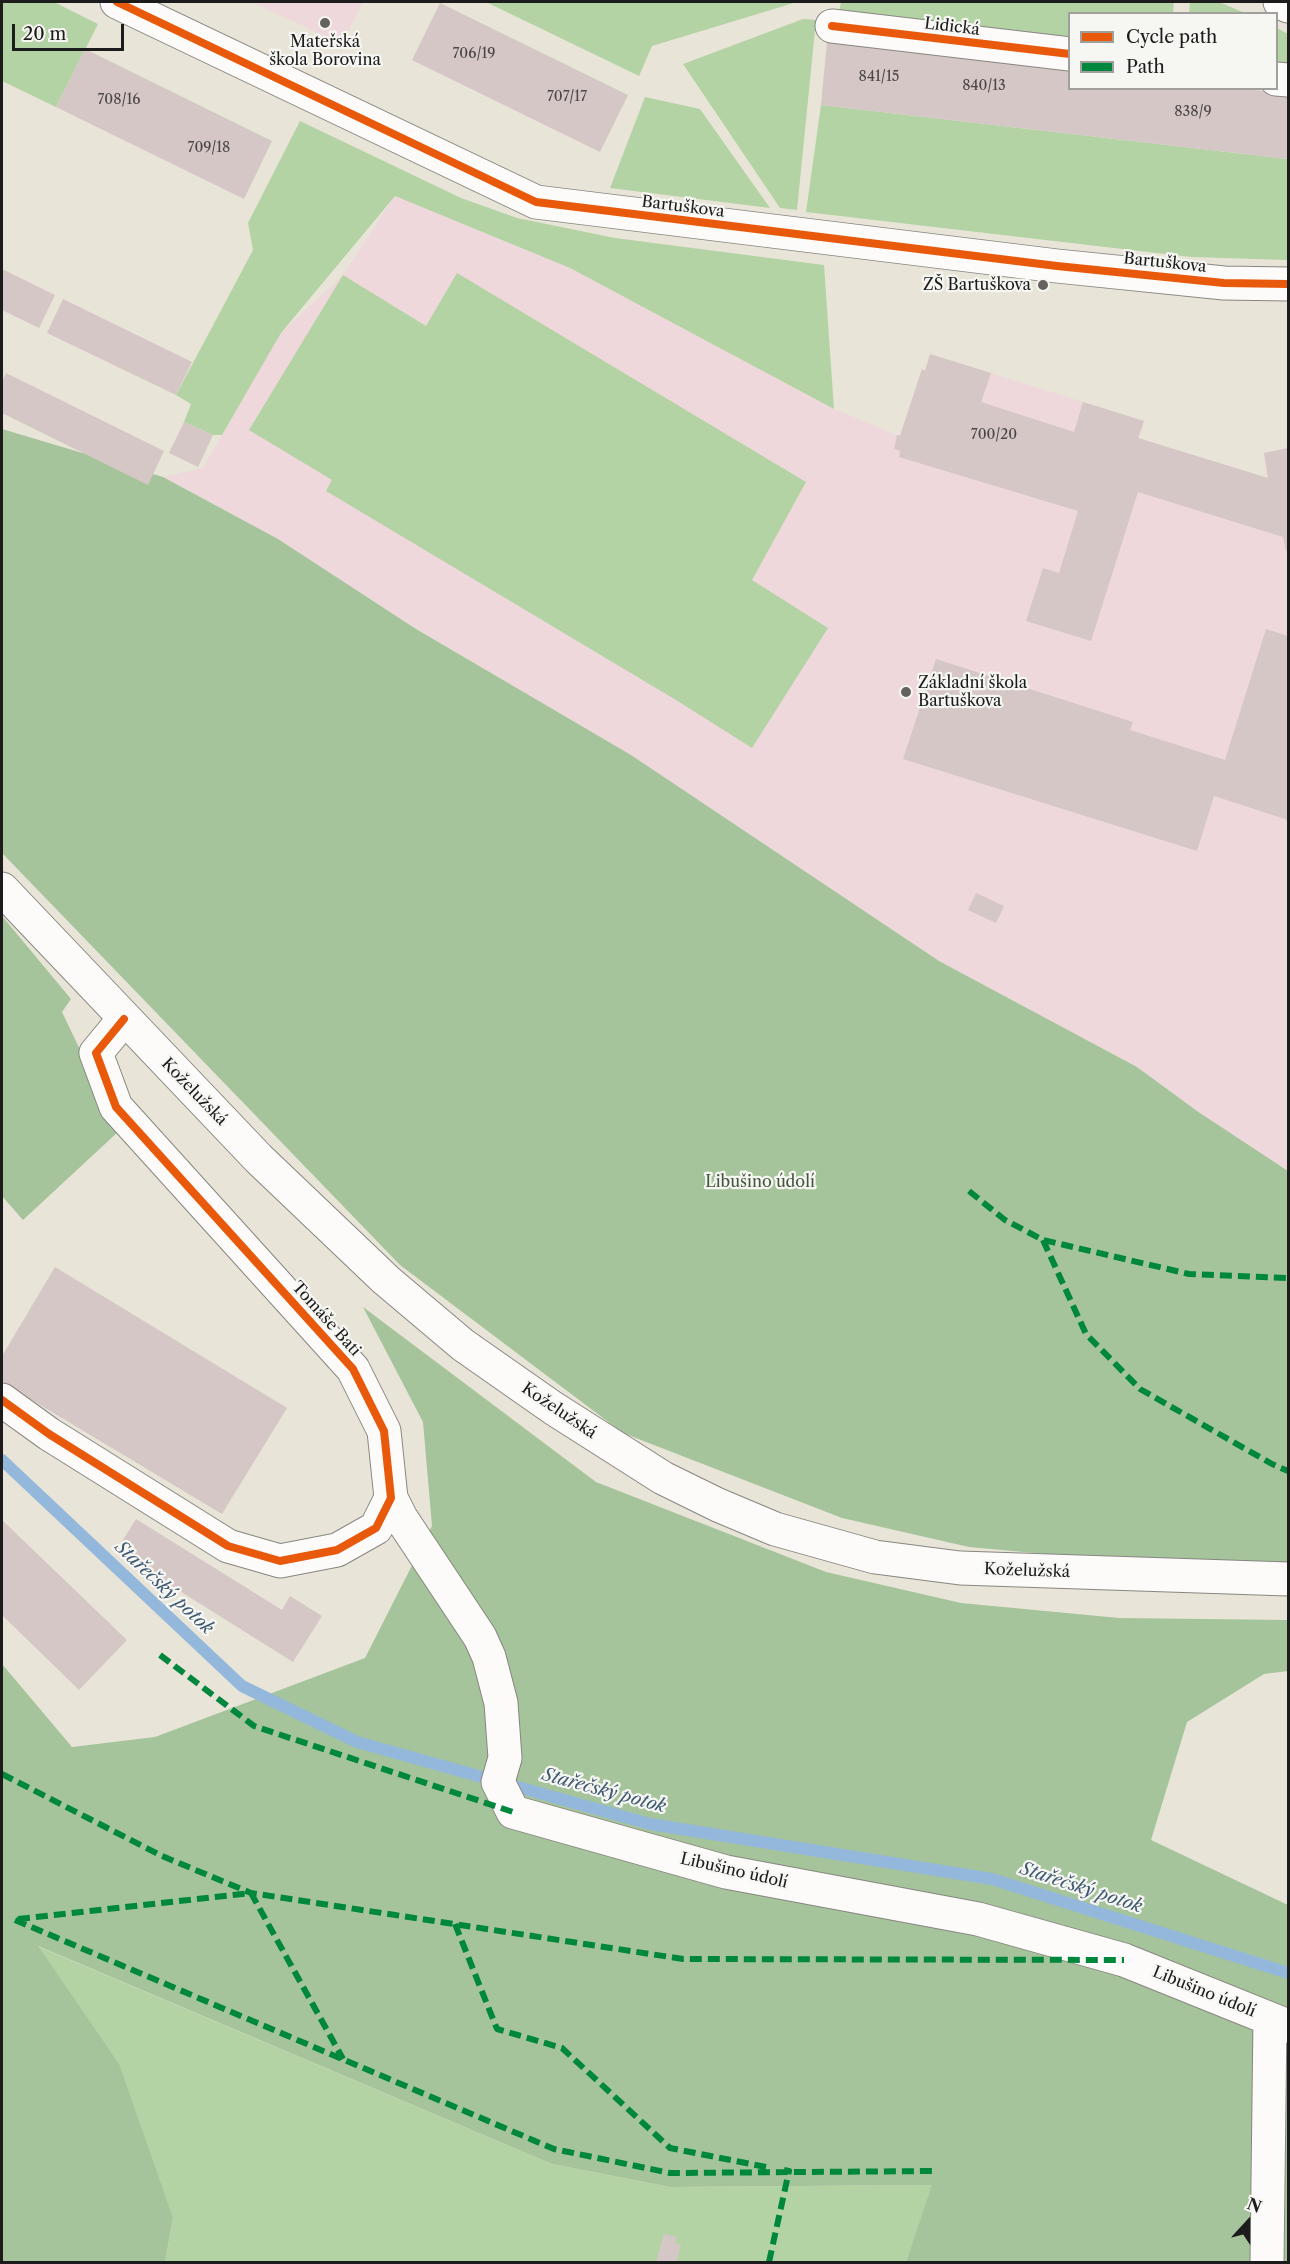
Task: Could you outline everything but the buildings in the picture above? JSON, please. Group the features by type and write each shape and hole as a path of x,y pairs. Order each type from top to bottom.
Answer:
{"street":[{"name":"Bartuškova","path":"117,2 536,202 1069,267 1224,283 1288,284"},
{"path":"1280,2 1288,6"},
{"name":"Lidická","path":"832,26 1068,54"},
{"name":"Koželužská","path":"2,889 259,1159 386,1280 464,1344 553,1408 663,1478 775,1529 834,1547 917,1564 960,1568 1288,1580"},
{"name":"Tomáše Bati","path":"124,1019 96,1053 116,1107 353,1369 384,1431 391,1498"},
{"path":"2,1400 50,1434 228,1546 280,1561 337,1550 376,1528 391,1498"},
{"name":"Libušino údolí","path":"391,1498 400,1518 480,1636 489,1657 501,1703 505,1758 498,1782 513,1812 726,1872 978,1918 1124,1960 1279,2023"},
{"path":"1267,2262 1279,2023"}],"shaded area":[{"name":"Mateřská škola Borovina","path":"251,2 363,2 342,44"},
{"name":"Základní škola Bartuškova","path":"395,196 570,268 834,409 897,435 900,435 922,369 925,370 930,354 1144,421 1139,438 1267,478 1264,453 1288,448 1288,1171 1197,1111 1137,1067 939,961 631,755 416,629 278,539 163,477 203,468 281,333 343,275"}],"green space":[{"path":"2,2 54,2 98,24 56,107 2,81"},
{"path":"486,2 797,2 652,46 639,76"},
{"path":"841,2 1174,2 1173,12 1068,12 1068,41 839,13"},
{"path":"1190,2 1219,2 1243,12 1189,12"},
{"path":"803,19 816,20 797,210 780,208 683,64"},
{"path":"1278,29 1288,34 1288,74 1278,72"},
{"path":"645,97 700,109 770,208 610,188"},
{"path":"821,105 1288,159 1288,260 1191,257 806,212"},
{"path":"300,121 461,198 517,218 615,238 824,265 834,409 570,268 395,196 281,333 222,435 213,435 184,422 191,404 176,395 253,250 248,223"},
{"path":"457,273 806,482 752,580 828,628 752,748 676,700 326,491 332,480 249,430 343,275 426,326"},
{"name":"Libušino údolí","path":"2,429 163,477 278,539 416,629 631,755 939,961 1137,1067 1197,1111 1288,1171 1288,1564 1122,1561 969,1547 842,1518 623,1433 400,1265 2,853"},
{"path":"2,916 71,999 62,1012 119,1131 23,1220 2,1196"},
{"path":"363,1307 596,1482 826,1572 961,1603 1119,1618 1288,1620 1288,1671 1264,1674 1187,1722 1151,1840 1288,1905 1288,2262 906,2262 932,2185 670,2187 552,2164 38,1946 119,2064 173,2218 165,2262 2,2262 2,1664 72,1747 155,1737 365,1658 432,1526 423,1422"},
{"path":"37,1946 552,2164 670,2187 933,2185 906,2262 165,2262 173,2218"}],"waterway":[{"name":"Stařečský potok","path":"2,1460 242,1686 357,1742 650,1824 992,1879 1288,1973"}],"marked path":[{"path":"969,1191 1005,1220 1043,1240 1189,1274 1288,1278"},
{"path":"1043,1240 1086,1334 1140,1389 1288,1471"},
{"path":"160,1655 254,1726 513,1812"},
{"path":"2,1774 162,1856 251,1893 683,1959 1124,1960"},
{"path":"18,1919 251,1893 343,2059"},
{"path":"15,1920 554,2149 670,2173 934,2171"},
{"path":"455,1924 497,2029 562,2048 670,2148 766,2167"},
{"path":"769,2262 789,2171 784,2170"}],"cycle path":[{"path":"117,2 536,202 1057,266 1224,283 1288,284"},
{"path":"832,26 1068,54"},
{"path":"2,1400 49,1434 228,1546 280,1561 337,1550 376,1528 391,1498 384,1431 353,1369 116,1107 96,1053 124,1019"}],"place":[{"name":"Mateřská škola Borovina","path":"325,23"},
{"name":"ZŠ Bartuškova","path":"1043,285"},
{"name":"Základní škola Bartuškova","path":"906,692"}]}
